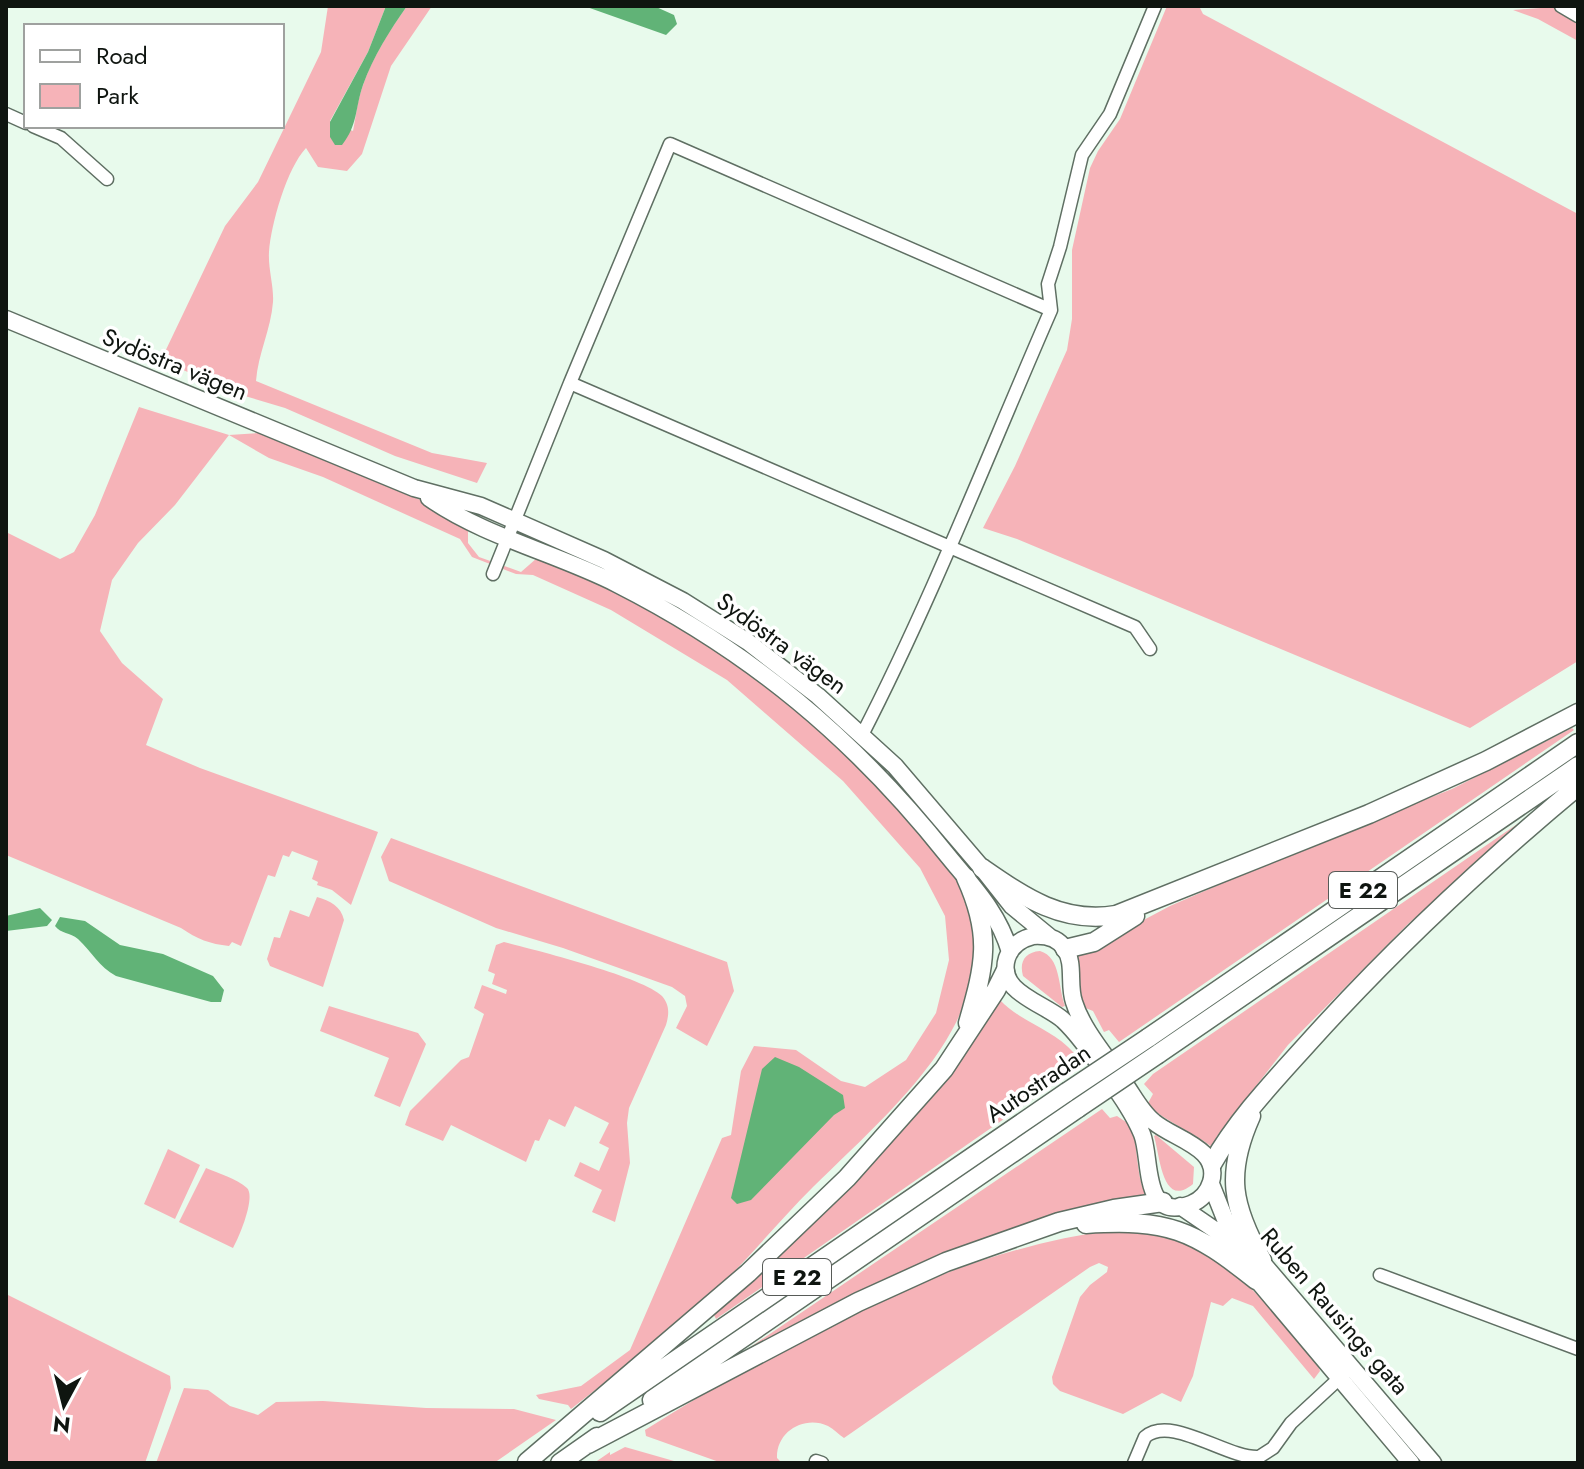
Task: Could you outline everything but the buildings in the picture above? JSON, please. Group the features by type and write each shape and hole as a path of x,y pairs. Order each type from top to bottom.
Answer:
{"highway":[{"path":"982,868 1048,909 1075,916 1116,915 1426,789 1578,713"},
{"name":"Autostradan","path":"1153,1046 1578,743"},
{"name":"Autostradan","path":"526,1463 1578,766"},
{"path":"1212,1164 1228,1137 1259,1099 1353,992 1501,850 1578,786"},
{"path":"961,1045 979,976 984,940 980,908 966,878"},
{"path":"1058,943 1094,942 1164,897"},
{"path":"526,1463 784,1240 866,1157 923,1095 961,1045 1005,972"},
{"path":"1259,1099 1241,1142 1233,1179 1240,1217 1262,1260"},
{"name":"Autostradan","path":"560,1463 1073,1100"},
{"path":"588,1444 886,1289 946,1262 1032,1231 1114,1209 1172,1204"},
{"path":"1032,1231 1105,1223 1161,1225 1186,1232 1200,1240 1256,1280"}],"main road":[{"name":"Sydöstra vägen","path":"6,319 414,488 481,506 510,529 656,604 734,653 842,738 883,778 997,919 1010,952"},
{"name":"Sydöstra vägen","path":"510,529 648,582 715,621 782,667 895,766 1012,906 1058,943"},
{"path":"1039,935 1058,943 1070,964 1071,994 1084,1024 1150,1120 1201,1150 1212,1164 1211,1184 1199,1200 1172,1204 1150,1187 1147,1150 1141,1131 1100,1067 1074,1031 1053,1012 1010,984 1005,972 1010,952 1017,943 1039,935"},
{"name":"Ruben Rausings gata","path":"1211,1184 1225,1219 1262,1260 1411,1463"},
{"name":"Ruben Rausings gata","path":"1172,1204 1215,1230 1256,1280 1433,1463"}],"street":[{"path":"862,735 908,644 1051,310 1048,284 1082,155 1110,114 1155,6"},
{"path":"1561,6 1578,16"},
{"path":"38,128 61,138 107,179"},
{"path":"493,574 670,144 1051,310"},
{"path":"570,383 1135,627 1150,649"},
{"path":"1380,1275 1578,1349"},
{"path":"1134,1463 1145,1437 1160,1430 1177,1432 1240,1455 1259,1457 1273,1448 1291,1423 1346,1372"}],"green space":[{"path":"328,6 386,6 368,52 330,121 353,131 366,77 388,35 407,6 432,6 391,66 362,154 347,171 318,167 306,148 292,169 270,240 273,302 256,381 432,453 487,463 477,483 395,456 285,408 245,396 183,370 147,350 163,356 225,226 258,182 321,52"},
{"path":"1167,6 1199,6 1203,14 1578,214 1578,661 1470,728 1017,539 983,528 1015,466 1067,350 1072,319 1072,250 1090,168 1120,119"},
{"path":"1554,7 1578,21 1578,41 1538,19 1513,10"},
{"path":"139,407 229,435 175,505 138,543 112,580 100,631 122,663 163,699 146,745 200,768 378,832 351,905 312,879 318,861 292,851 289,857 283,855 275,877 268,875 241,946 232,942 229,946 204,940 6,855 6,532 60,559 74,552 95,515"},
{"path":"259,433 423,501 468,523 468,543 479,557 521,572 537,558 555,564 638,603 701,640 790,703 878,786 919,829 955,875 974,916 975,959 969,989 952,1030 924,1072 716,1290 670,1331 571,1409 568,1405 539,1399 536,1395 581,1386 630,1350 722,1138 731,1135 741,1071 754,1046 796,1050 841,1081 865,1087 906,1060 936,1013 949,960 945,916 920,868 843,781 727,680 611,610 533,575 516,574 472,557 460,539 323,477 269,458 229,435"},
{"path":"1572,728 1574,730 1119,1042 1109,1030 1104,1032 1093,1011 1083,1007 1078,992 1076,956 1170,906 1320,841 1452,789"},
{"path":"1529,816 1408,924 1288,1045 1217,1136 1212,1147 1147,1105 1153,1094 1144,1084 1153,1074"},
{"path":"391,838 727,962 734,991 707,1046 676,1028 687,1006 685,996 672,987 496,928 389,881 381,857"},
{"path":"317,897 334,905 344,920 323,987 270,966 267,959 274,937 280,938 290,910 309,917"},
{"path":"504,942 634,981 662,996 666,1003 666,1025 629,1108 630,1163 615,1222 592,1212 602,1190 574,1176 580,1162 599,1171 609,1148 599,1143 609,1123 575,1106 565,1127 549,1119 539,1141 535,1140 526,1162 451,1125 443,1141 405,1125 410,1111 461,1060 469,1057 484,1014 474,1008 482,985 506,994 507,990 492,984 495,974 488,971 496,945"},
{"path":"1040,951 1052,959 1065,1006 1062,1007 1023,976 1024,959 1030,953"},
{"path":"1000,1000 1066,1045 1074,1053 1068,1057 1076,1069 716,1319 714,1315 831,1205 959,1059"},
{"path":"329,1006 418,1033 426,1044 400,1107 374,1096 389,1058 320,1031"},
{"path":"1102,1109 1110,1118 1117,1116 1132,1126 1145,1194 1089,1207 899,1274 804,1320 748,1352 746,1350"},
{"path":"1156,1135 1194,1167 1193,1184 1183,1190 1175,1190 1169,1185 1161,1166"},
{"path":"168,1149 200,1165 175,1219 144,1204"},
{"path":"206,1168 238,1182 249,1193 246,1218 233,1248 179,1222"},
{"path":"1113,1230 1168,1235 1196,1246 1217,1259 1272,1310 1320,1371 1314,1379 1253,1306 1232,1298 1223,1306 1211,1302 1193,1376 1181,1402 1162,1393 1123,1414 1060,1391 1053,1384 1052,1377 1080,1297 1107,1272 1108,1267 1099,1263 844,1438 819,1423 801,1424 793,1428 781,1440 778,1449 777,1458 782,1463 722,1463 646,1436 645,1430 699,1397 869,1305 989,1258 1051,1241"},
{"path":"6,1294 170,1376 171,1388 145,1463 6,1463"},
{"path":"184,1388 208,1390 230,1406 258,1415 276,1402 323,1401 426,1408 514,1409 556,1420 494,1463 156,1463"},
{"path":"625,1447 681,1463 594,1463 610,1452 610,1455"}],"shaded area":[{"path":"386,6 407,6 372,64 351,130 342,145 335,145 330,137 330,122 368,52"},
{"path":"584,6 654,6 674,15 677,24 666,35"},
{"path":"40,908 52,920 47,926 6,931 6,916"},
{"path":"60,917 85,921 120,945 163,954 213,976 224,990 221,1002 211,1002 116,976 100,964 78,939 57,929 55,926"},
{"path":"775,1057 799,1067 843,1095 845,1108 834,1115 751,1200 737,1204 731,1198 762,1069"}]}
